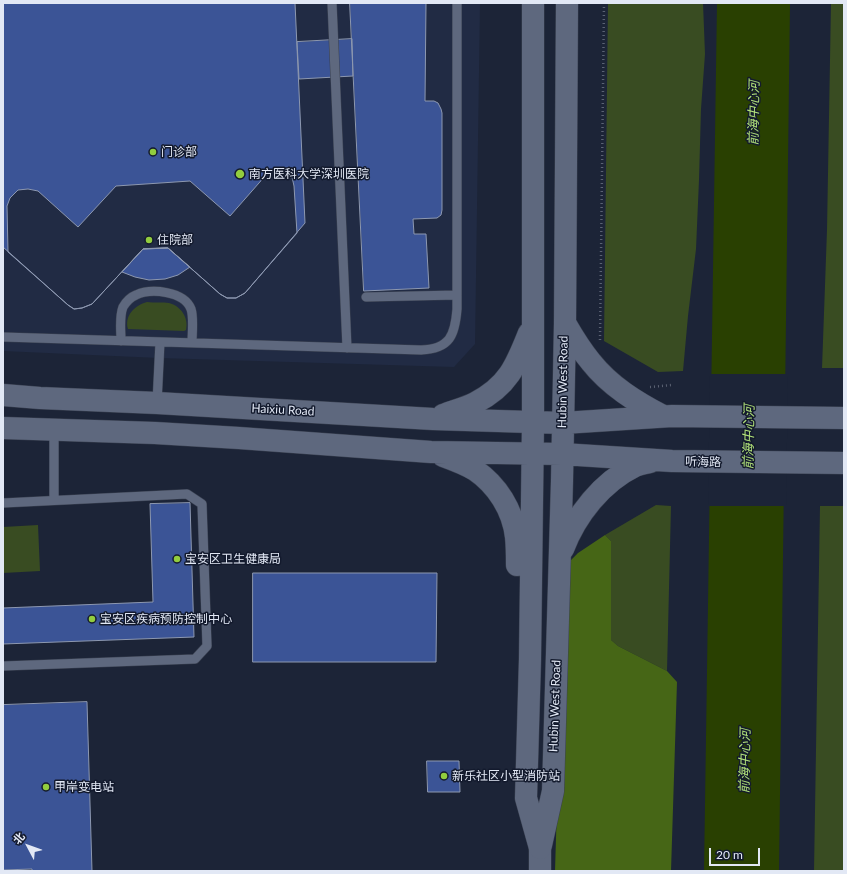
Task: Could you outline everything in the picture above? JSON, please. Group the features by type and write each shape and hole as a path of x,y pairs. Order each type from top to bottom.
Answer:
{"main road":[{"path":"534,3 533,422 530,659 526,798 540,848 540,871"},
{"name":"Hubin West Road","path":"540,848 553,791 563,423 567,3"},
{"path":"564,323 591,363 607,379 640,404 667,416"},
{"path":"433,419 474,404 491,394 504,382 523,350 533,325"},
{"name":"Haixiu Road","path":"3,395 433,419 563,423"},
{"path":"563,423 667,416 844,418"},
{"path":"397,450 407,446 413,431 406,418 402,417"},
{"path":"3,428 155,433 431,452 562,454"},
{"path":"431,452 474,469 488,480 499,493 511,514 516,536 518,582 530,659"},
{"name":"听海路","path":"562,454 663,461 844,463"},
{"path":"560,557 577,520 603,488 620,475 636,466 663,461"}],"lane":[{"path":"332,3 347,348"},
{"path":"3,337 421,350 440,348 447,342 451,335 456,318 457,3"},
{"path":"121,341 121,314 126,302 135,295 141,293 164,292 175,294 188,304 192,316 192,343"},
{"path":"366,298 457,295"},
{"path":"157,404 160,342"},
{"path":"54,430 54,500"},
{"path":"3,502 186,494 202,504 207,646 195,659 3,666"}],"path":[{"path":"600,346 604,3"},
{"path":"646,387 672,385"}],"shaded area":[{"name":"南方医科大学深圳医院","path":"3,3 480,3 475,344 454,367 159,358 3,351"},
{"path":"608,3 703,3 705,54 701,109 696,249 683,371 658,372 604,341"},
{"path":"831,3 844,3 844,368 822,368 827,230"},
{"path":"147,302 169,303 177,307 185,317 187,326 186,330 128,329 127,324 129,316 135,308"},
{"path":"656,505 671,506 667,671 618,646 611,640 611,541 605,535"},
{"path":"820,506 844,506 844,871 814,871"},
{"path":"38,525 40,571 3,573 3,527"},
{"path":"605,535 611,541 611,640 618,646 667,671 677,682 671,871 555,871 564,572 568,563 578,553"}],"water":[{"name":"前海中心河","path":"717,3 790,3 779,871 704,871"}],"pier":[{"path":"710,374 788,374 786,506 708,506"}],"building":[{"name":"门诊部","path":"3,3 295,3 305,223 245,293 236,298 227,298 220,294 168,248 143,249 92,304 74,309 3,247"},
{"path":"350,3 426,3 425,101 434,101 438,103 442,113 442,210 441,215 437,218 413,219 414,234 426,234 429,288 364,291"},
{"path":"352,39 353,76 299,79 297,42"},
{"name":"住院部","path":"278,169 283,170 292,177 297,233 245,293 236,298 227,298 220,294 168,248 143,249 92,304 74,309 8,252 7,206 10,198 18,190 28,189 38,191 78,227 116,186 190,181 230,216 266,175"},
{"path":"168,248 190,267 178,275 165,279 149,280 122,272 143,249"},
{"path":"190,503 194,637 3,644 3,608 153,602 150,504"},
{"path":"253,573 437,573 436,662 253,662"},
{"name":"甲岸变电站","path":"87,702 92,871 32,871 32,869 3,870 3,705"},
{"name":"新乐社区小型消防站","path":"427,761 459,761 460,792 428,792"}],"place":[{"name":"门诊部","path":"153,152"},
{"name":"南方医科大学深圳医院","path":"240,174"},
{"name":"住院部","path":"149,240"},
{"name":"宝安区卫生健康局","path":"177,559"},
{"name":"宝安区疾病预防控制中心","path":"92,619"},
{"name":"新乐社区小型消防站","path":"444,776"},
{"name":"甲岸变电站","path":"46,787"}]}
